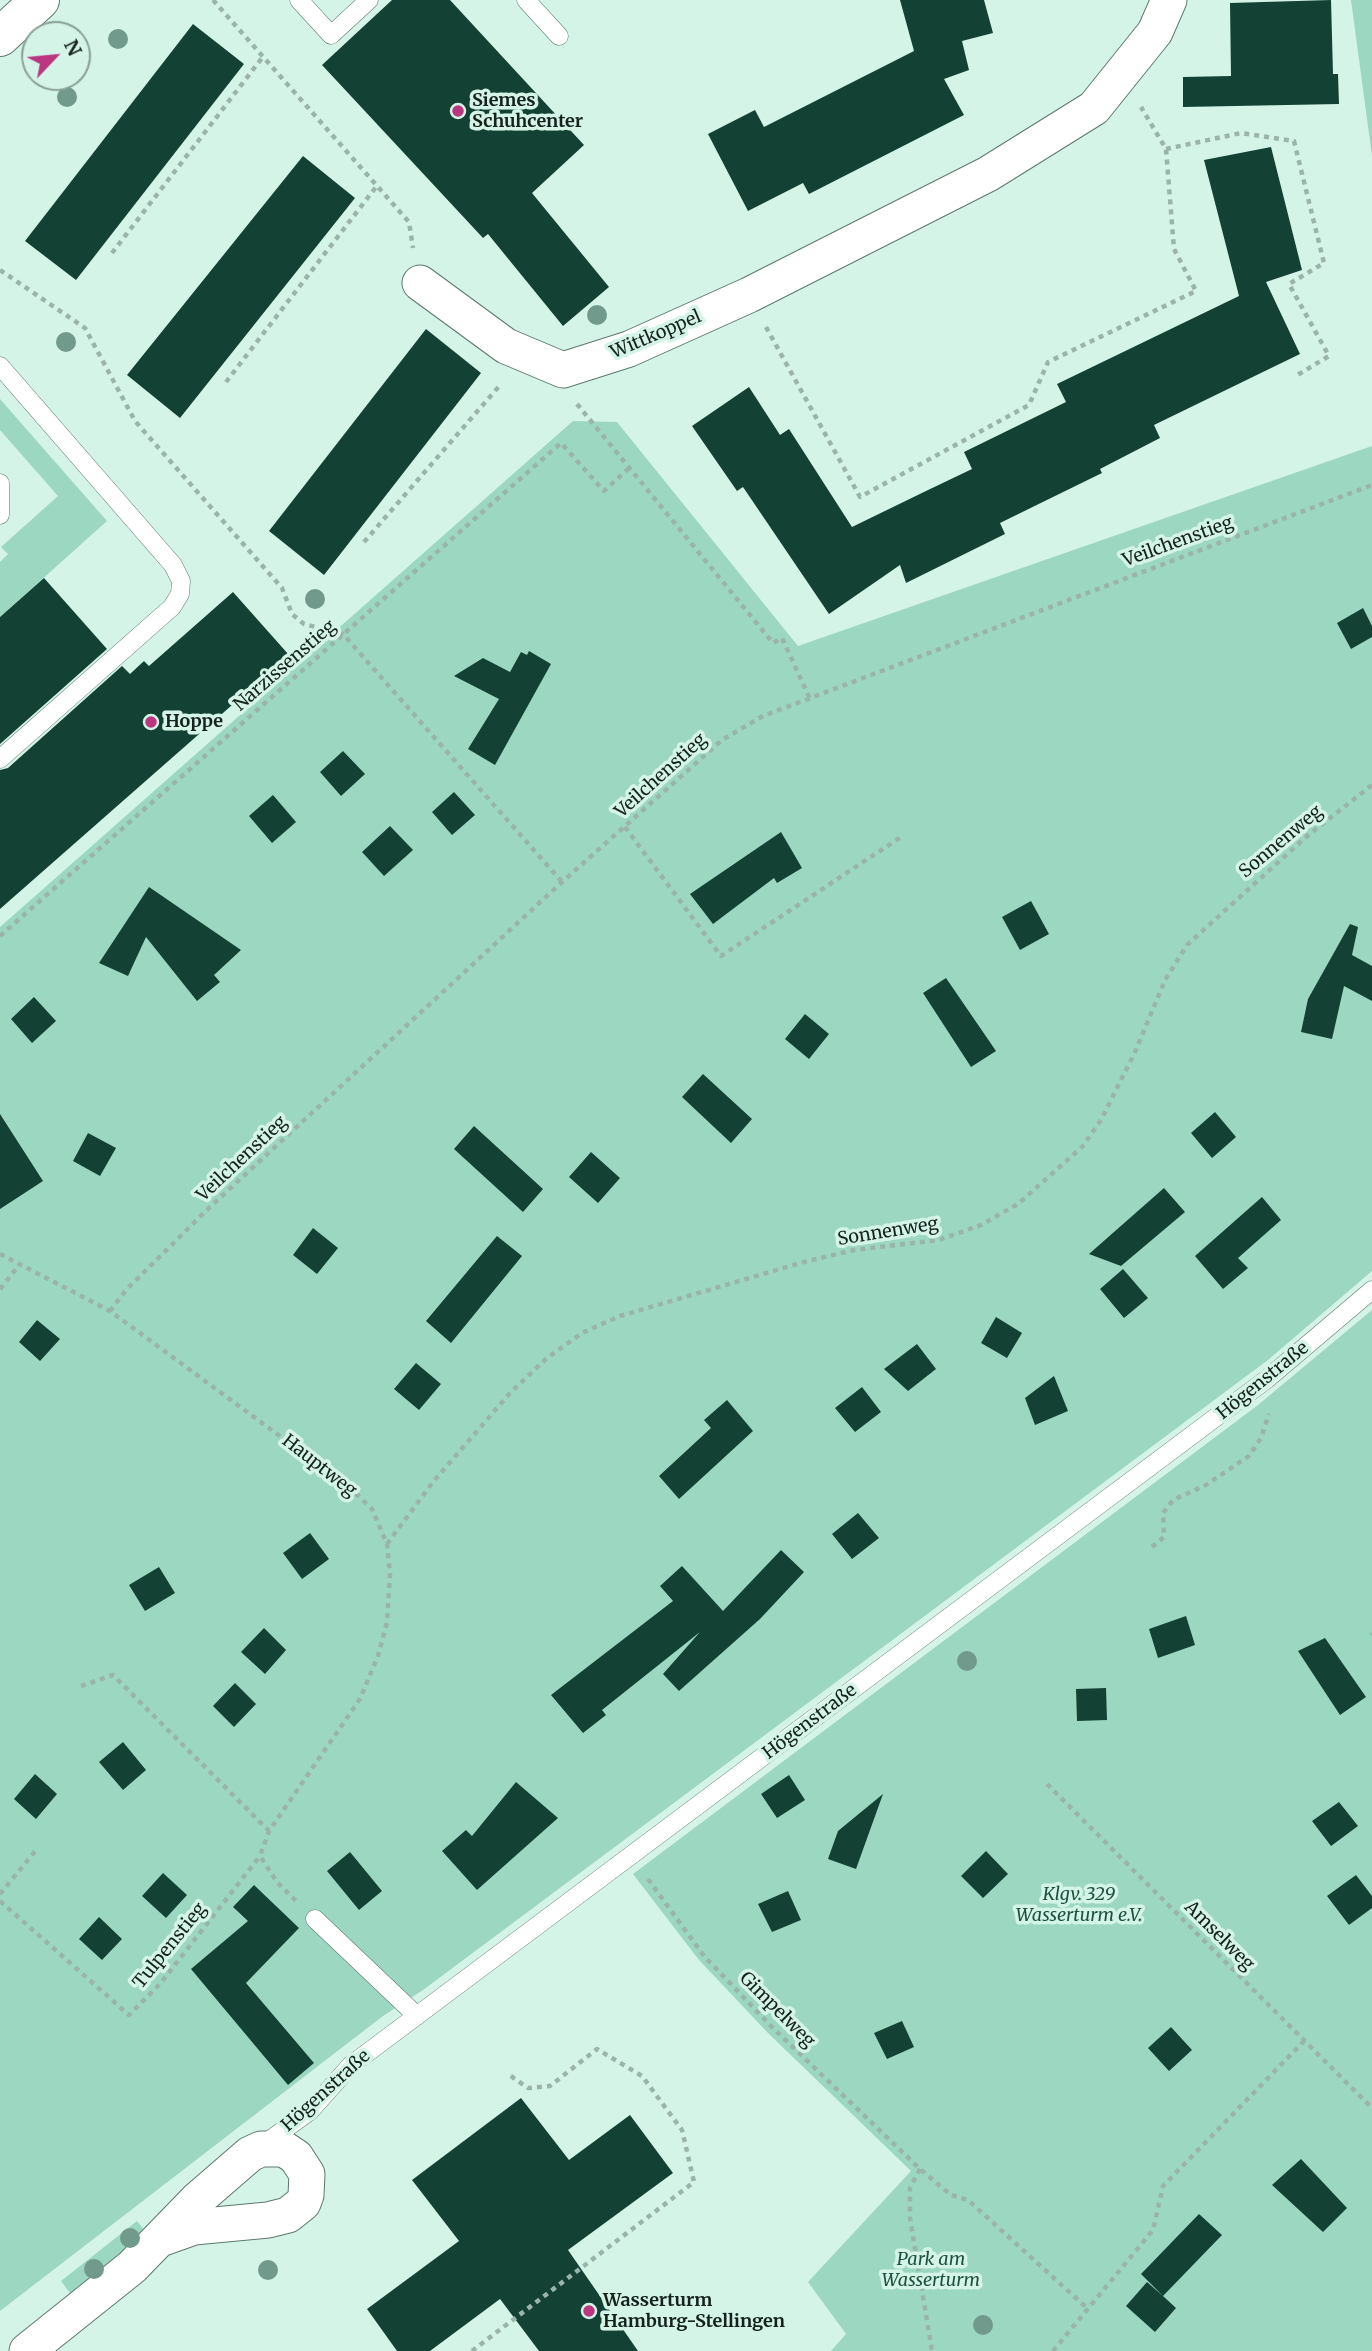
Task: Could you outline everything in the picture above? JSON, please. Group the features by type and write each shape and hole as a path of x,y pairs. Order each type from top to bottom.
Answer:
{"main road":[{"path":"0,37 40,0"}],"street":[{"name":"Wittkoppel","path":"563,370 629,349 748,295 988,174 1094,108 1123,76 1155,32 1169,0"},
{"path":"420,283 506,346 563,370"},
{"name":"Högenstraße","path":"27,2351 132,2267 198,2199 250,2154 276,2148 296,2157 307,2174 308,2188 303,2203 297,2210 278,2218 194,2228 163,2238"}],"lane":[{"path":"299,0 331,35 369,0"},
{"path":"526,0 559,36"},
{"path":"0,366 173,565 181,581 180,594 172,607 0,759"},
{"path":"0,484 0,515"},
{"name":"Högenstraße","path":"250,2154 310,2111 351,2065 1267,1380 1372,1290"},
{"path":"315,1919 417,2016"}],"path":[{"path":"213,0 409,222 420,283"},
{"path":"112,253 262,58"},
{"path":"748,295 860,497 1029,405 1048,362 1196,291 1174,249 1166,149 1123,76"},
{"path":"1166,149 1241,133 1294,141 1324,263 1289,284 1329,356 1294,377"},
{"path":"226,383 376,187"},
{"path":"0,270 85,328 135,421 282,588 292,614 304,624 343,634 562,882"},
{"path":"364,542 506,378 518,351"},
{"path":"563,370 563,387 629,468 773,643 782,638 810,699"},
{"name":"Narzissenstieg","path":"0,936 561,443 604,491 629,468"},
{"name":"Veilchenstieg","path":"110,1311 127,1290 210,1207 562,882 722,740 763,716 1372,485"},
{"name":"Sonnenweg","path":"387,1544 433,1482 510,1393 547,1358 582,1333 620,1316 804,1262 854,1250 939,1240 981,1225 1018,1204 1082,1147 1101,1121 1135,1052 1165,980 1187,945 1306,837 1372,785"},
{"path":"625,827 721,956 901,837"},
{"name":"Hauptweg","path":"0,1254 110,1311 349,1487 372,1509 387,1544 390,1574 387,1622 378,1656 360,1699 269,1831 260,1856"},
{"path":"0,1289 20,1265"},
{"path":"1152,1547 1164,1537 1163,1513 1173,1500 1230,1471 1255,1447 1269,1414 1267,1380"},
{"path":"81,1686 113,1675 269,1831"},
{"name":"Amselweg","path":"1047,1784 1372,2108"},
{"path":"0,1894 37,1849"},
{"path":"260,1856 277,1882 315,1919"},
{"name":"Tulpenstieg","path":"0,1900 128,2015 160,1984 260,1856"},
{"name":"Gimpelweg","path":"631,1856 704,1956 773,2028 920,2169 951,2195 968,2200 1088,2309"},
{"path":"1053,2351 1153,2230 1163,2186 1305,2040"},
{"path":"472,2351 694,2182 682,2130 642,2076 597,2049 550,2086 528,2088 508,2074"},
{"path":"920,2169 910,2188 910,2218 932,2351"}],"green space":[{"path":"1351,0 1372,0 1372,156"},
{"path":"0,399 107,521 0,617 0,562 8,554 1,547 58,496 0,430"},
{"path":"573,421 617,422 798,646 1372,446 1372,1271 1268,1360 423,1990 383,2016 0,2311 0,927"},
{"name":"Klgv. 329 Wasserturm e.V.","path":"1372,1310 1372,2351 831,2351 846,2334 808,2282 911,2171 768,2033 699,1960 633,1874 1258,1405"},
{"path":"137,2221 147,2234 73,2297 61,2281"}],"building":[{"name":"Siemes Schuhcenter","path":"392,0 450,0 584,145 532,193 609,287 563,326 488,234 483,238 322,65"},
{"path":"900,0 984,0 993,33 962,41 969,70 944,79 964,115 809,194 803,183 748,211 708,134 755,110 764,127 914,51"},
{"path":"1331,0 1333,74 1338,74 1339,104 1183,107 1183,77 1231,76 1230,3"},
{"path":"193,24 244,64 76,280 25,241"},
{"path":"1271,147 1302,270 1266,282 1300,354 1154,425 1160,438 1100,469 1102,473 1000,523 1005,534 906,583 900,565 829,614 743,487 737,491 692,426 749,387 780,435 789,429 852,527 972,469 964,452 1066,402 1057,384 1239,296 1204,160"},
{"path":"303,156 355,198 180,418 127,375"},
{"path":"426,329 481,373 324,575 269,531"},
{"path":"44,578 107,649 0,744 0,617"},
{"path":"233,592 289,655 0,909 0,770 8,768 122,666 130,674 144,661 149,666"},
{"path":"1363,608 1372,626 1372,637 1351,649 1337,623"},
{"path":"529,651 551,664 495,765 468,749 499,699 454,676 483,658 510,672 521,652 527,655"},
{"path":"343,751 365,774 341,796 320,772"},
{"path":"454,792 475,815 452,835 432,812"},
{"path":"273,795 296,822 272,843 249,816"},
{"path":"390,826 413,850 384,876 362,852"},
{"path":"781,832 802,868 777,883 774,878 713,924 690,894"},
{"path":"149,887 241,950 214,975 220,982 197,1001 146,937 128,976 99,963"},
{"path":"1031,901 1049,934 1020,950 1002,917"},
{"path":"1350,924 1358,927 1352,955 1372,966 1372,1001 1344,986 1332,1039 1301,1032 1308,999"},
{"path":"946,978 996,1051 971,1067 923,993"},
{"path":"34,997 56,1021 32,1043 11,1019"},
{"path":"805,1014 829,1034 809,1059 785,1039"},
{"path":"703,1074 752,1119 731,1143 682,1097"},
{"path":"1215,1112 1236,1137 1212,1158 1191,1133"},
{"path":"0,1114 43,1181 0,1209"},
{"path":"474,1126 543,1189 523,1212 454,1149"},
{"path":"88,1133 116,1148 100,1176 73,1161"},
{"path":"591,1152 620,1178 598,1203 569,1177"},
{"path":"1164,1188 1185,1212 1121,1266 1089,1254"},
{"path":"1262,1197 1281,1220 1238,1258 1248,1268 1223,1289 1195,1256"},
{"path":"313,1228 338,1248 317,1274 293,1255"},
{"path":"497,1236 522,1256 451,1343 426,1321"},
{"path":"1123,1269 1148,1298 1124,1318 1100,1289"},
{"path":"996,1317 1022,1333 1007,1358 981,1343"},
{"path":"37,1320 60,1339 40,1361 19,1342"},
{"path":"917,1344 936,1369 908,1391 884,1369"},
{"path":"416,1363 441,1384 419,1410 394,1389"},
{"path":"1054,1376 1068,1411 1035,1425 1025,1398"},
{"path":"862,1387 881,1412 855,1432 835,1408"},
{"path":"727,1400 753,1431 679,1499 659,1476 711,1428 704,1420"},
{"path":"858,1513 879,1538 852,1559 832,1534"},
{"path":"310,1533 329,1559 302,1579 283,1553"},
{"path":"781,1550 804,1572 760,1619 679,1691 663,1674 700,1632 602,1710 606,1715 583,1733 551,1695 673,1601 660,1586 682,1566 723,1611"},
{"path":"159,1567 175,1593 145,1611 129,1585"},
{"path":"1186,1616 1195,1645 1158,1658 1149,1629"},
{"path":"264,1628 286,1650 265,1674 241,1652"},
{"path":"1325,1638 1366,1697 1340,1715 1298,1651"},
{"path":"235,1683 256,1704 234,1727 213,1706"},
{"path":"1106,1688 1107,1720 1077,1721 1076,1689"},
{"path":"123,1742 146,1770 123,1790 99,1762"},
{"path":"35,1774 57,1794 36,1819 14,1799"},
{"path":"789,1775 805,1800 777,1818 761,1794"},
{"path":"516,1782 558,1818 477,1890 442,1851 466,1830 472,1836"},
{"path":"883,1794 856,1869 828,1859 838,1831"},
{"path":"1339,1802 1358,1826 1331,1846 1312,1821"},
{"path":"986,1851 1008,1874 983,1898 961,1876"},
{"path":"350,1852 382,1891 359,1910 327,1871"},
{"path":"163,1873 187,1895 166,1918 142,1896"},
{"path":"1356,1875 1372,1896 1372,1908 1349,1925 1327,1896"},
{"path":"254,1885 299,1928 246,1983 314,2063 288,2085 191,1969 248,1921 233,1907"},
{"path":"788,1891 801,1920 772,1932 758,1904"},
{"path":"99,1917 122,1939 102,1960 79,1939"},
{"path":"902,2021 914,2047 887,2059 874,2033"},
{"path":"1171,2027 1192,2050 1169,2071 1148,2048"},
{"path":"521,2098 569,2160 630,2115 673,2173 568,2250 638,2351 539,2351 500,2299 430,2351 397,2351 367,2309 459,2241 412,2180"},
{"path":"1301,2159 1347,2208 1323,2232 1272,2185"},
{"path":"1199,2214 1222,2235 1163,2296 1141,2274"},
{"path":"1147,2282 1176,2308 1155,2332 1126,2306"}],"place":[{"name":"Siemes Schuhcenter","path":"458,111"},
{"name":"Hoppe","path":"151,722"},
{"name":"Wasserturm Hamburg-Stellingen","path":"589,2311"}],"park label":[{"name":"Park am Wasserturm","path":"931,2270"}]}
